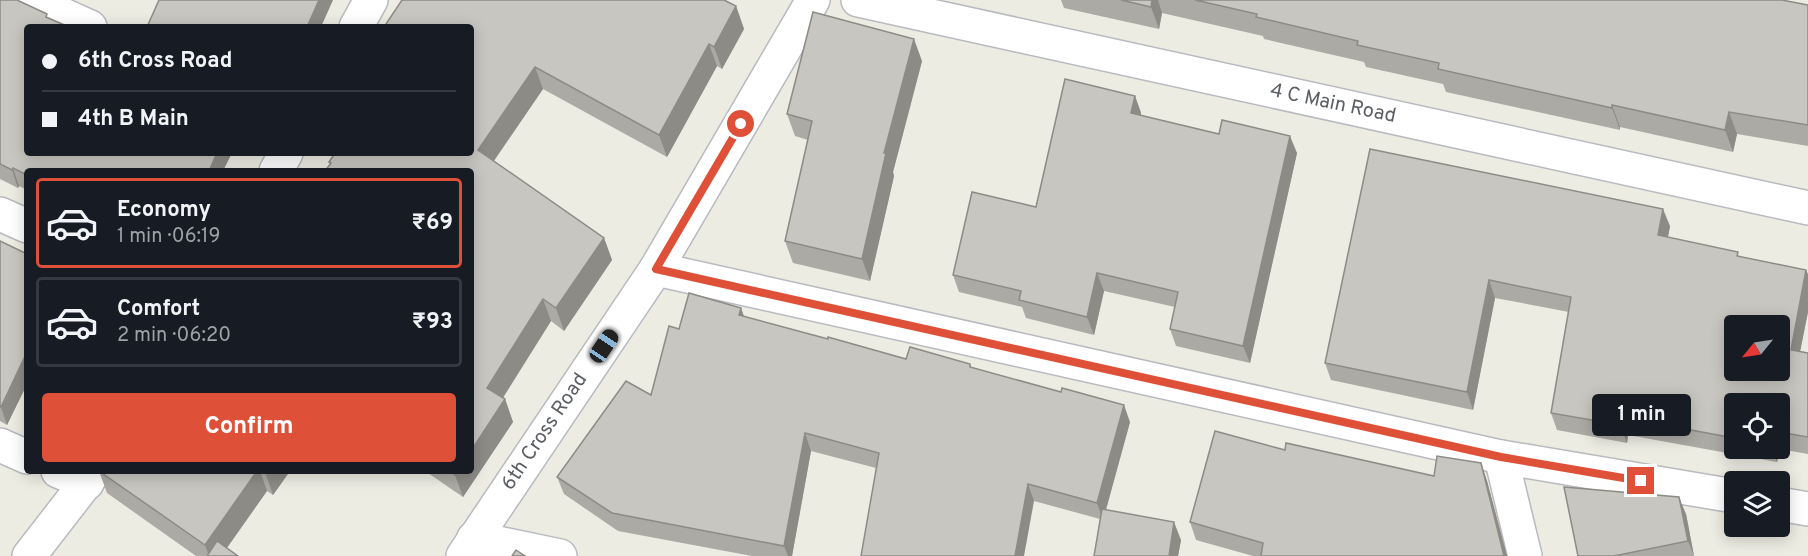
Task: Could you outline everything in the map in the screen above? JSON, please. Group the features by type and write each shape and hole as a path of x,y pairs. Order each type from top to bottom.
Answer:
{"street":[{"path":"30,0 83,24"},
{"path":"358,24 371,0"},
{"name":"6th Cross Road","path":"468,547 656,269 813,0"},
{"name":"4 C Main Road","path":"858,0 1808,208"},
{"path":"0,214 24,225"},
{"path":"656,269 1501,457 1724,494"},
{"path":"0,445 24,456"},
{"path":"1501,457 1525,556"},
{"path":"28,556 80,475"},
{"path":"1790,506 1808,508"},
{"path":"468,547 560,556"}],"building":[{"path":"0,0 17,0 62,24 24,24 24,156 216,156 210,168 24,168 24,174 0,164"},
{"path":"159,0 319,0 308,24 148,24"},
{"path":"402,0 724,0 736,6 714,47 709,44 659,135 535,67 478,150 604,238 556,308 543,299 487,388 505,399 474,446 474,168 327,168 333,156 474,156 474,24 386,24"},
{"path":"1121,0 1152,0 1151,7"},
{"path":"1195,0 1782,0 1808,5 1808,125 1729,112 1725,130 1612,105 1612,108 1438,69 1439,63 1357,45 1358,41"},
{"path":"813,12 914,39 884,153 886,153 862,259 785,241 812,121 787,114"},
{"path":"1065,79 1135,96 1131,113 1219,134 1222,120 1290,136 1243,346 1170,329 1178,292 1097,273 1087,317 1019,300 1021,291 953,275 972,192 1036,207"},
{"path":"1370,149 1663,209 1658,235 1738,252 1737,256 1806,270 1791,350 1808,353 1808,437 1790,434 1790,393 1724,393 1724,436 1622,417 1620,425 1551,413 1571,297 1489,280 1467,392 1325,363"},
{"path":"0,241 24,253 24,358 0,407"},
{"path":"689,293 741,308 739,315 828,339 828,337 906,359 910,347 970,364 970,367 1061,392 1062,388 1124,405 1097,503 1028,484 1015,556 861,556 879,453 805,433 784,546 612,513 557,477 626,381 651,395 669,326 679,329"},
{"path":"1215,431 1285,450 1286,443 1434,476 1437,456 1481,463 1504,556 1261,556 1263,543 1190,522"},
{"path":"103,474 255,474 205,545"},
{"path":"1564,487 1679,497 1688,541 1614,556 1578,556"},
{"path":"1102,509 1174,522 1169,556 1094,556"},
{"path":"217,541 238,556 207,556"},
{"path":"516,550 525,556 512,556"}],"route":[{"path":"741,124 656,269 1501,457 1641,481"}]}
